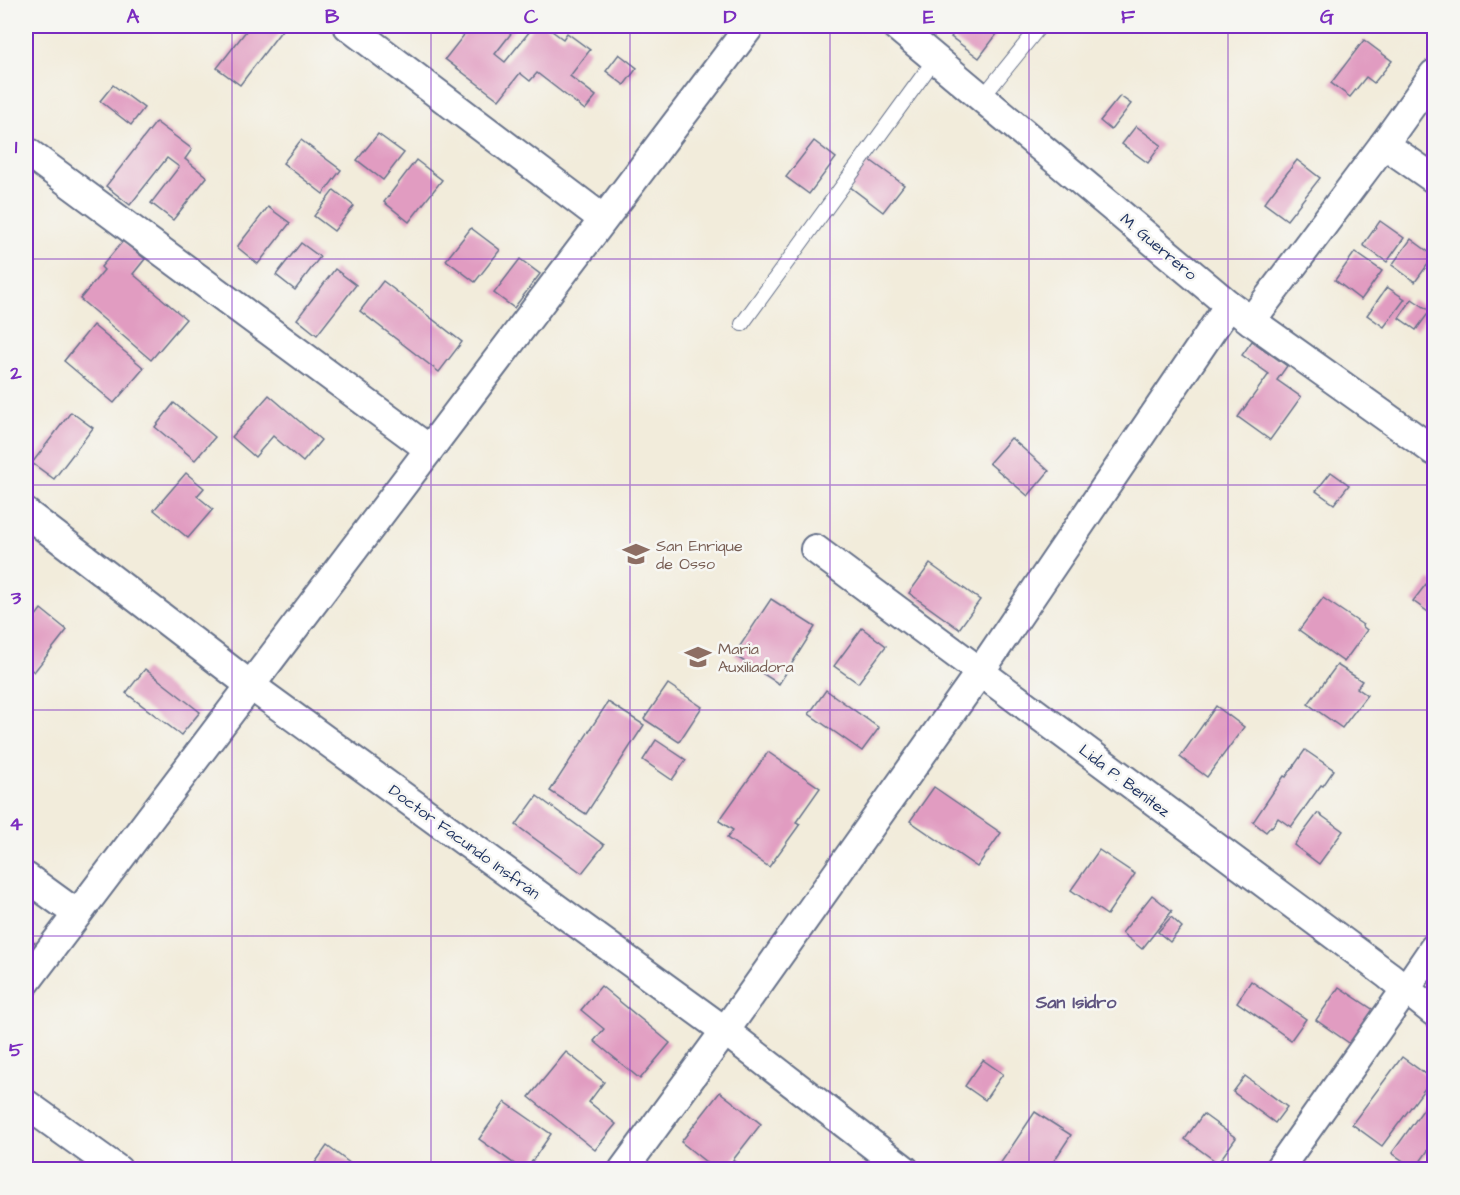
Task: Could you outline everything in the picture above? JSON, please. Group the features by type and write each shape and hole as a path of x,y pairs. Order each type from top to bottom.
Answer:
{"street":[{"path":"348,26 603,219"},
{"path":"26,982 750,26"},
{"name":"M. Guerrero","path":"896,26 1240,313 1434,451"},
{"path":"623,1170 1240,313 1384,144 1434,74"},
{"path":"1384,144 1434,179"},
{"path":"26,151 429,449"},
{"name":"Doctor Facundo Insfrán","path":"26,513 250,685 725,1031 905,1170"},
{"name":"Lida P. Benítez","path":"815,549 1434,1012"},
{"path":"26,877 77,914"},
{"path":"1278,1170 1434,948"},
{"path":"26,1104 118,1170"}],"lane":[{"path":"982,98 1040,26"},
{"path":"742,324 935,59"}],"building":[{"path":"250,26 285,26 240,85 217,68"},
{"path":"471,26 495,28 497,26 517,26 495,54 505,62 534,26 545,26 563,39 567,33 590,50 570,76 596,96 585,110 537,73 530,81 520,73 499,100 445,59"},
{"path":"959,26 1003,26 979,58 951,37"},
{"path":"1364,40 1392,61 1374,83 1366,77 1350,97 1331,83"},
{"path":"619,54 637,68 624,85 606,71"},
{"path":"113,85 144,108 131,125 100,101"},
{"path":"1120,96 1131,104 1111,130 1100,121"},
{"path":"156,122 192,149 185,159 207,177 173,220 151,203 179,167 167,158 130,205 106,186"},
{"path":"1136,126 1161,145 1148,163 1122,144"},
{"path":"378,134 404,153 383,180 357,160"},
{"path":"301,140 341,170 323,194 283,163"},
{"path":"814,141 836,158 809,194 786,177"},
{"path":"416,160 442,180 409,222 384,202"},
{"path":"870,160 904,185 883,212 849,186"},
{"path":"1297,160 1320,178 1287,220 1264,203"},
{"path":"334,190 354,206 334,231 314,216"},
{"path":"268,207 290,223 258,264 237,247"},
{"path":"1380,221 1404,238 1387,262 1363,245"},
{"path":"471,228 500,250 475,282 446,260"},
{"path":"1411,239 1434,256 1415,282 1392,265"},
{"path":"123,241 145,259 133,274 186,319 151,360 80,299 104,270 101,267"},
{"path":"301,243 320,257 295,290 276,275"},
{"path":"1355,252 1382,271 1361,300 1335,280"},
{"path":"520,259 540,274 514,308 494,293"},
{"path":"335,269 356,285 317,335 297,319"},
{"path":"383,281 462,342 439,372 360,311"},
{"path":"1387,287 1405,299 1384,327 1367,315"},
{"path":"1412,299 1430,311 1416,330 1399,318"},
{"path":"93,325 144,368 114,403 64,361"},
{"path":"1252,341 1287,366 1277,380 1301,397 1270,440 1238,417 1269,374 1242,355"},
{"path":"269,395 321,440 303,462 273,436 255,457 232,437"},
{"path":"174,403 215,437 195,460 155,427"},
{"path":"71,412 93,428 54,479 32,463"},
{"path":"1011,438 1049,471 1028,496 989,463"},
{"path":"1331,472 1349,485 1334,504 1316,491"},
{"path":"186,473 204,488 197,496 213,509 188,538 154,510"},
{"path":"930,564 980,600 959,629 909,593"},
{"path":"1430,579 1434,583 1434,610 1431,614 1413,601"},
{"path":"1323,598 1367,630 1344,662 1299,630"},
{"path":"771,599 815,627 779,684 734,655"},
{"path":"41,609 67,630 34,672 26,665 26,629"},
{"path":"862,628 886,646 858,683 834,666"},
{"path":"1337,665 1362,681 1357,688 1367,695 1342,728 1308,704"},
{"path":"145,669 200,712 181,735 126,693"},
{"path":"668,684 702,707 679,742 644,719"},
{"path":"826,690 879,728 862,751 809,714"},
{"path":"608,702 644,725 586,814 550,791"},
{"path":"1216,706 1244,727 1207,777 1180,757"},
{"path":"656,740 686,760 672,780 643,760"},
{"path":"1305,750 1334,770 1291,827 1278,818 1266,832 1253,822 1284,776 1286,777"},
{"path":"768,752 820,788 796,822 800,824 769,867 727,838 733,830 719,821"},
{"path":"934,787 1001,833 977,867 910,821"},
{"path":"537,796 604,845 582,873 516,825"},
{"path":"1318,813 1343,831 1319,864 1294,845"},
{"path":"1099,850 1135,874 1107,915 1071,890"},
{"path":"1152,895 1172,911 1142,949 1122,933"},
{"path":"1171,917 1182,927 1170,942 1158,932"},
{"path":"26,936 45,951 26,977"},
{"path":"1251,981 1306,1019 1291,1040 1237,1002"},
{"path":"601,986 670,1043 640,1079 594,1041 604,1029 581,1010"},
{"path":"1339,987 1375,1011 1352,1045 1316,1020"},
{"path":"566,1052 604,1082 589,1102 616,1124 595,1150 529,1097"},
{"path":"1402,1057 1432,1079 1382,1146 1352,1124"},
{"path":"983,1060 1003,1074 985,1100 965,1086"},
{"path":"1245,1076 1287,1107 1275,1123 1233,1092"},
{"path":"720,1092 761,1124 733,1160 745,1170 716,1170 681,1142"},
{"path":"505,1102 551,1134 526,1170 479,1139"},
{"path":"1428,1103 1434,1108 1434,1142 1415,1169 1392,1153"},
{"path":"1035,1112 1071,1135 1048,1170 996,1170"},
{"path":"1203,1114 1236,1138 1218,1163 1185,1139"},
{"path":"327,1146 359,1170 310,1170"}],"place":[{"name":"San Enrique de Osso","path":"636,554"},
{"name":"Maria Auxiliadora","path":"698,657"}],"district":[{"name":"San Isidro","path":"1076,1002"}]}
